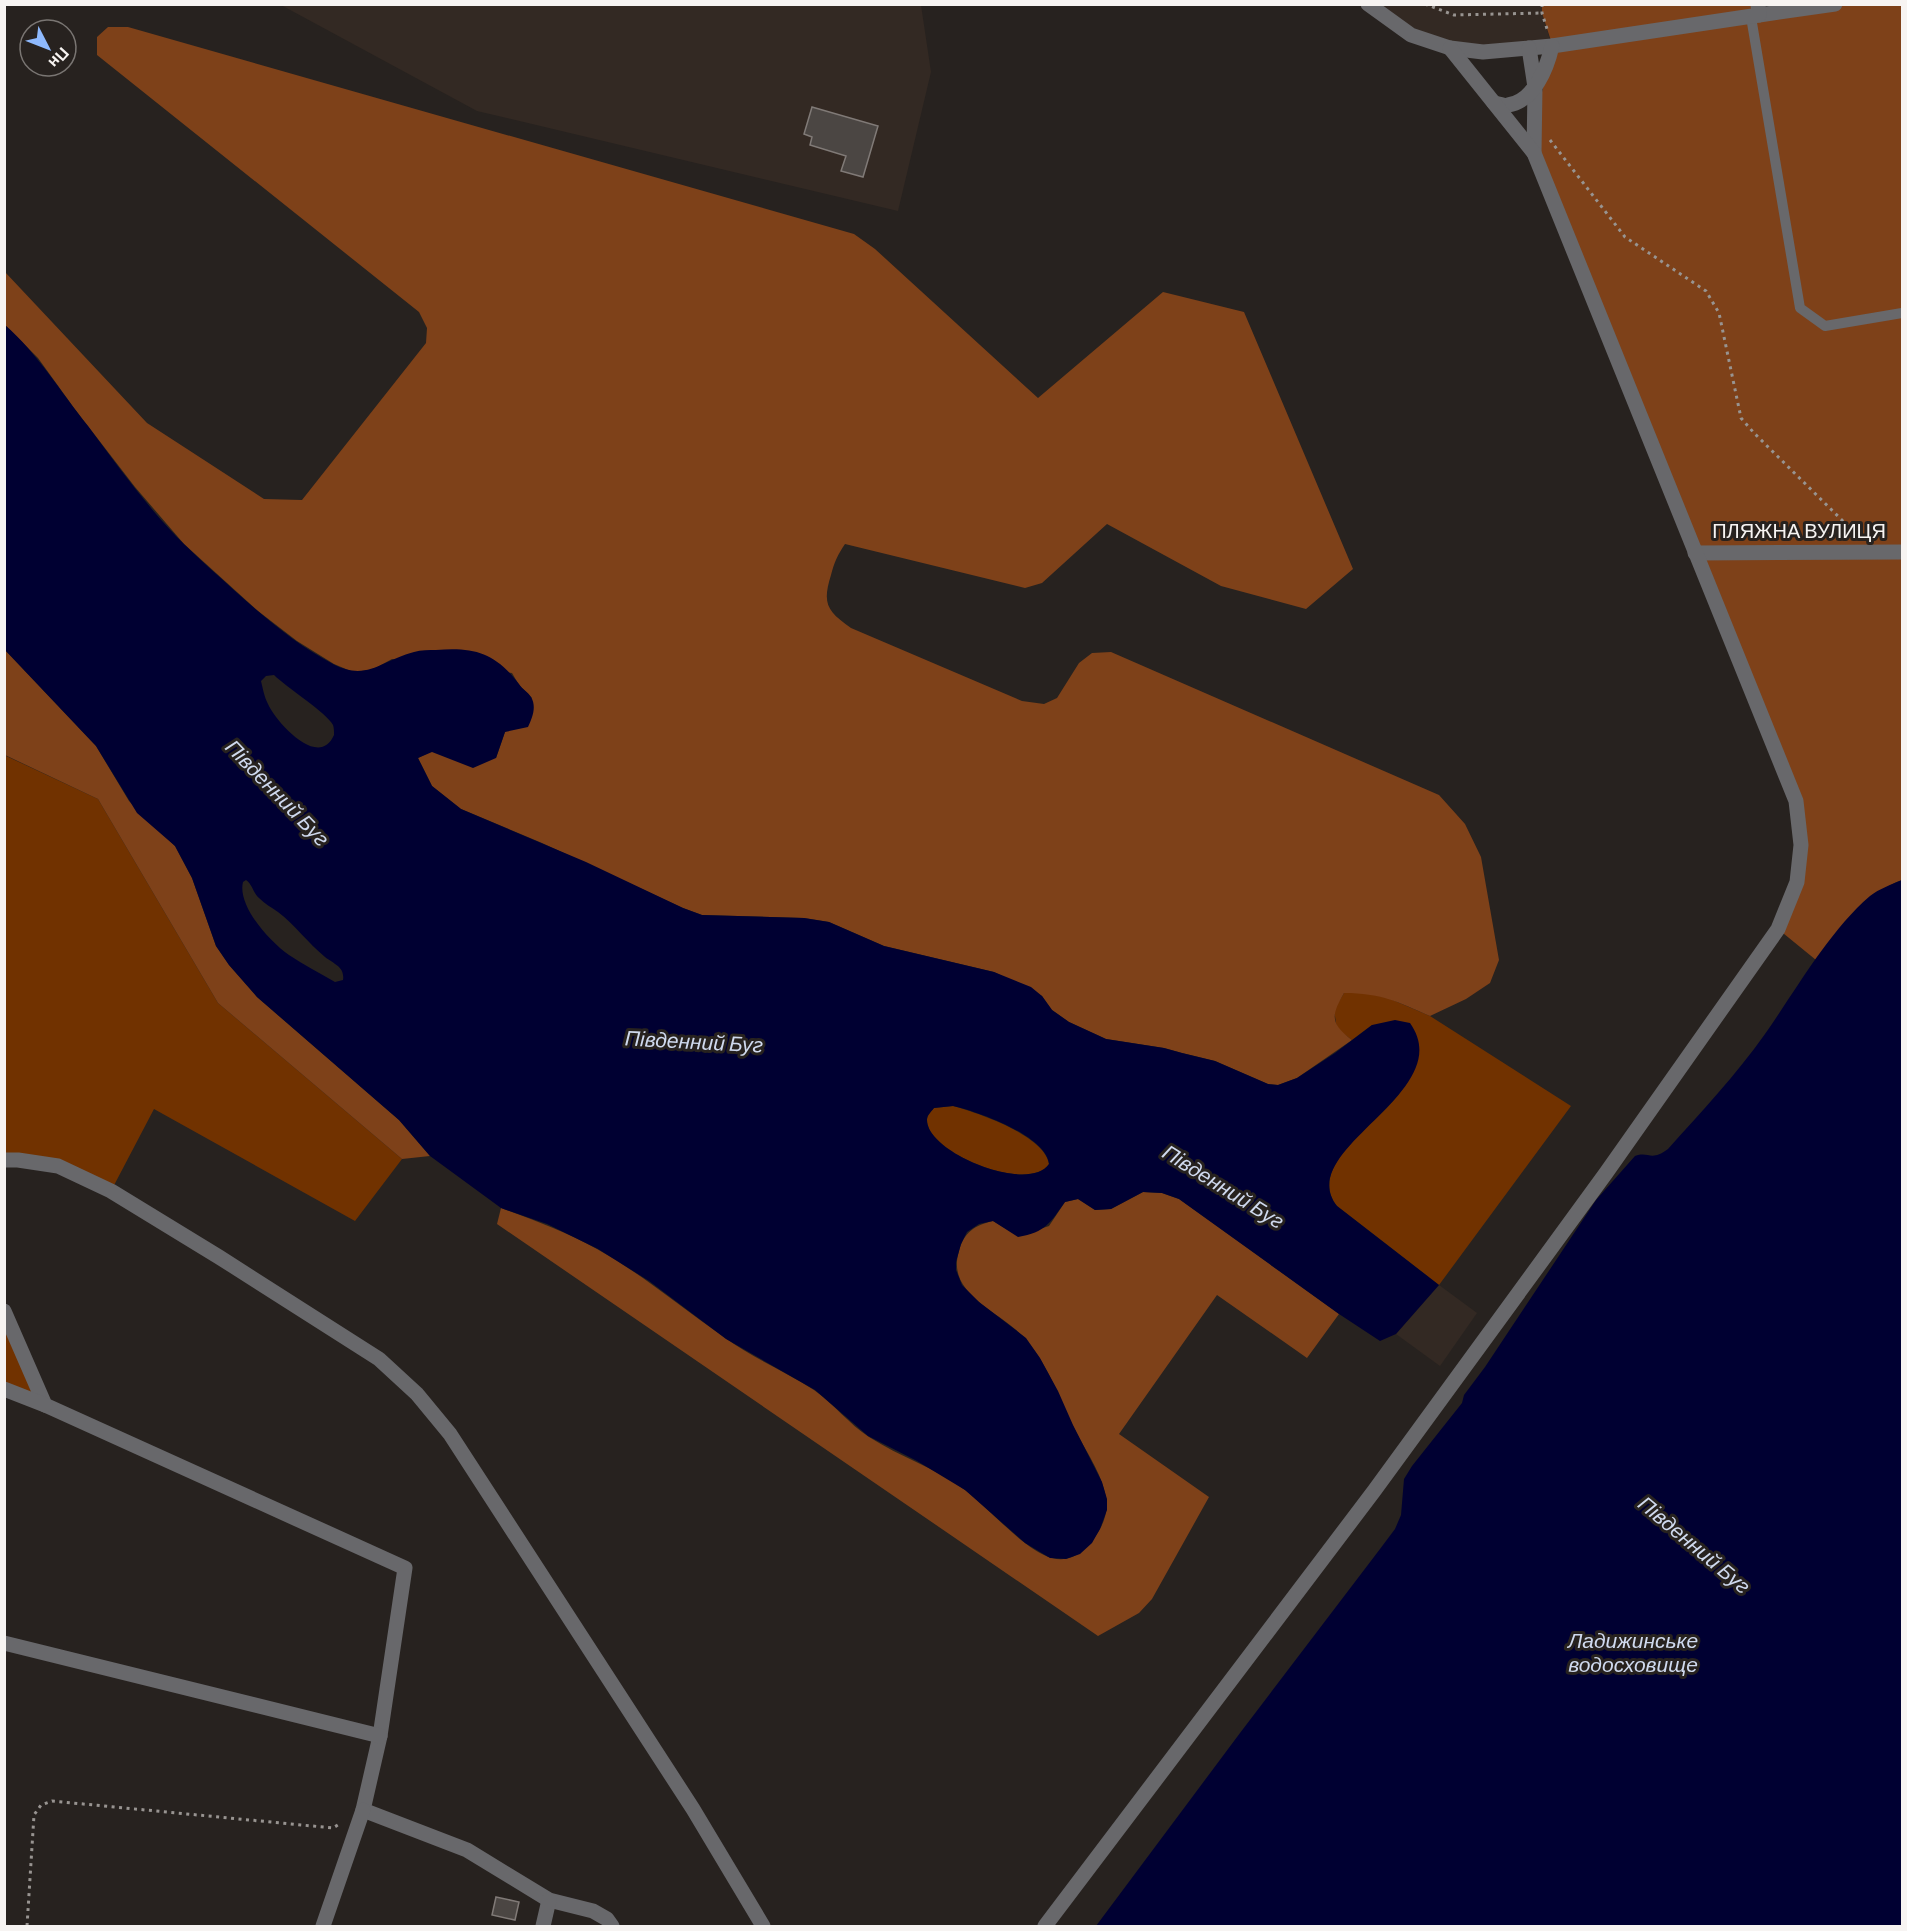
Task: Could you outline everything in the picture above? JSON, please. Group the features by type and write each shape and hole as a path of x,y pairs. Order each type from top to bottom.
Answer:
{"street":[{"path":"1368,4 1411,35 1450,48 1483,52 1552,46 1756,12 1835,4"},
{"path":"1494,103 1508,105 1525,97 1534,87 1548,63 1552,46"},
{"path":"1045,1926 1374,1491 1606,1173 1778,929 1797,882 1801,844 1796,801 1534,153 1450,48"},
{"path":"1529,48 1536,121 1534,153"},
{"name":"ПЛЯЖНА ВУЛИЦЯ","path":"1695,553 1902,552"},
{"path":"4,1160 58,1166 111,1191 379,1359 417,1394 450,1434 476,1473 693,1809 763,1926"},
{"path":"4,1311 45,1405"},
{"path":"4,1389 45,1405 405,1568 380,1736 363,1810 323,1926"},
{"path":"4,1643 380,1736"},
{"path":"363,1810 467,1850 549,1900 593,1911 612,1926"},
{"path":"543,1926 549,1900"}],"lane":[{"path":"1756,12 1800,309 1825,326 1902,313"}],"path":[{"path":"1425,4 1454,15 1542,13 1542,4"},
{"path":"1536,121 1625,237 1706,291 1719,313 1741,417 1754,433 1874,552"},
{"path":"27,1926 34,1815 41,1805 52,1801 333,1828 363,1810"}],"shaded area":[{"path":"281,5 921,5 931,72 898,211 477,111"},
{"path":"1368,5 1542,5 1542,13 1552,46 1450,48"},
{"path":"1542,5 1758,5 1759,15 1835,5 1902,5 1902,880 1888,886 1864,903 1816,960 1778,929 1797,882 1796,801 1534,153 1536,121 1552,44 1542,13"},
{"path":"108,27 128,27 854,234 875,249 1038,398 1163,292 1244,312 1353,569 1306,609 1221,586 1107,524 1042,583 1025,588 845,544 838,555 828,585 829,606 836,617 851,628 1022,701 1044,704 1057,698 1079,663 1092,653 1111,652 1439,795 1465,824 1481,857 1499,960 1490,983 1466,999 1430,1016 1379,997 1344,993 1335,1013 1335,1019 1340,1029 1352,1040 1297,1078 1278,1085 1268,1084 1215,1061 1164,1048 1106,1039 1069,1022 1052,1010 1042,996 994,972 884,946 829,922 804,918 702,915 461,809 432,786 418,758 432,751 443,755 496,758 505,732 532,698 519,685 512,673 392,659 372,670 353,672 334,664 297,641 258,611 184,544 135,487 38,358 5,325 5,272 147,423 264,499 302,500 426,343 427,328 419,312 97,55 97,37"},
{"path":"5,650 96,746 129,801 175,846 192,878 216,946 229,965 257,997 399,1120 430,1156 402,1159 218,1003 98,799 5,755"},
{"path":"4,755 98,799 218,1003 402,1159 355,1221 154,1109 111,1191 58,1166 5,1160"},
{"path":"1344,993 1367,993 1388,998 1430,1016 1571,1106 1439,1285 1337,1206 1330,1192 1330,1177 1336,1163 1346,1148 1398,1095 1409,1079 1418,1055 1372,1025 1352,1040 1337,1029 1334,1010"},
{"path":"953,1106 994,1120 1024,1135 1045,1154 1049,1164 1038,1172 1022,1174 1002,1172 981,1166 960,1156 943,1145 931,1133 927,1120 934,1108"},
{"path":"1143,1192 1162,1193 1179,1199 1339,1314 1307,1358 1217,1295 1119,1434 1209,1497 1152,1599 1139,1613 1098,1636 497,1224 501,1208 562,1232 614,1259 735,1345 814,1390 869,1437 954,1482 1030,1547 1052,1558 1067,1559 1086,1548 1100,1529 1105,1518 1107,1502 1104,1489 1042,1361 1017,1331 979,1302 960,1280 957,1267 959,1251 971,1230 993,1221 1018,1236 1049,1226 1065,1202 1078,1199 1095,1210 1111,1209"},
{"path":"1439,1285 1477,1313 1440,1366 1396,1334"},
{"path":"5,1311 45,1405 5,1389"}],"water":[{"name":"Південний Буг","path":"5,325 38,360 159,517 197,557 294,640 333,664 356,671 374,668 417,651 450,649 483,654 501,665 510,674 531,697 534,705 533,712 528,727 505,732 496,758 473,768 432,752 418,758 432,786 461,809 586,862 702,915 804,918 829,922 884,946 994,972 1031,987 1042,996 1052,1010 1069,1022 1106,1039 1164,1048 1215,1061 1268,1084 1278,1085 1297,1078 1372,1025 1395,1020 1410,1023 1419,1049 1413,1073 1397,1097 1336,1163 1329,1185 1337,1206 1439,1285 1396,1334 1380,1341 1179,1199 1162,1193 1143,1192 1111,1209 1095,1210 1078,1199 1065,1202 1046,1226 1018,1237 993,1221 979,1224 967,1232 956,1262 956,1270 962,1285 979,1302 1026,1338 1040,1358 1102,1482 1107,1499 1107,1510 1092,1543 1080,1554 1066,1559 1050,1558 1025,1543 965,1490 917,1461 868,1436 815,1390 726,1339 649,1281 598,1249 547,1224 501,1208 430,1156 399,1120 257,997 229,965 216,946 192,878 175,846 137,813 96,746 5,650","holes":["274,675 315,707 333,725 334,735 327,744 318,747 298,739 288,731 273,712 261,681 266,676","246,880 261,900 284,917 319,952 338,966 343,980 335,982 289,955 273,941 250,912 242,891 243,882","953,1106 1010,1127 1036,1144 1045,1154 1049,1164 1038,1172 1022,1174 1002,1172 981,1166 960,1156 943,1145 931,1133 927,1118 934,1108"]},
{"name":"Ладижинське водосховище","path":"1902,880 1902,1926 1096,1926 1395,1529 1401,1515 1404,1479 1462,1403 1464,1395 1596,1200 1635,1156 1654,1156 1668,1149 1754,1049 1841,926 1870,896"}],"building":[{"path":"812,107 878,126 863,177 841,171 846,156 810,145 812,137 804,134"},
{"path":"496,1897 519,1902 515,1920 492,1915"}]}
